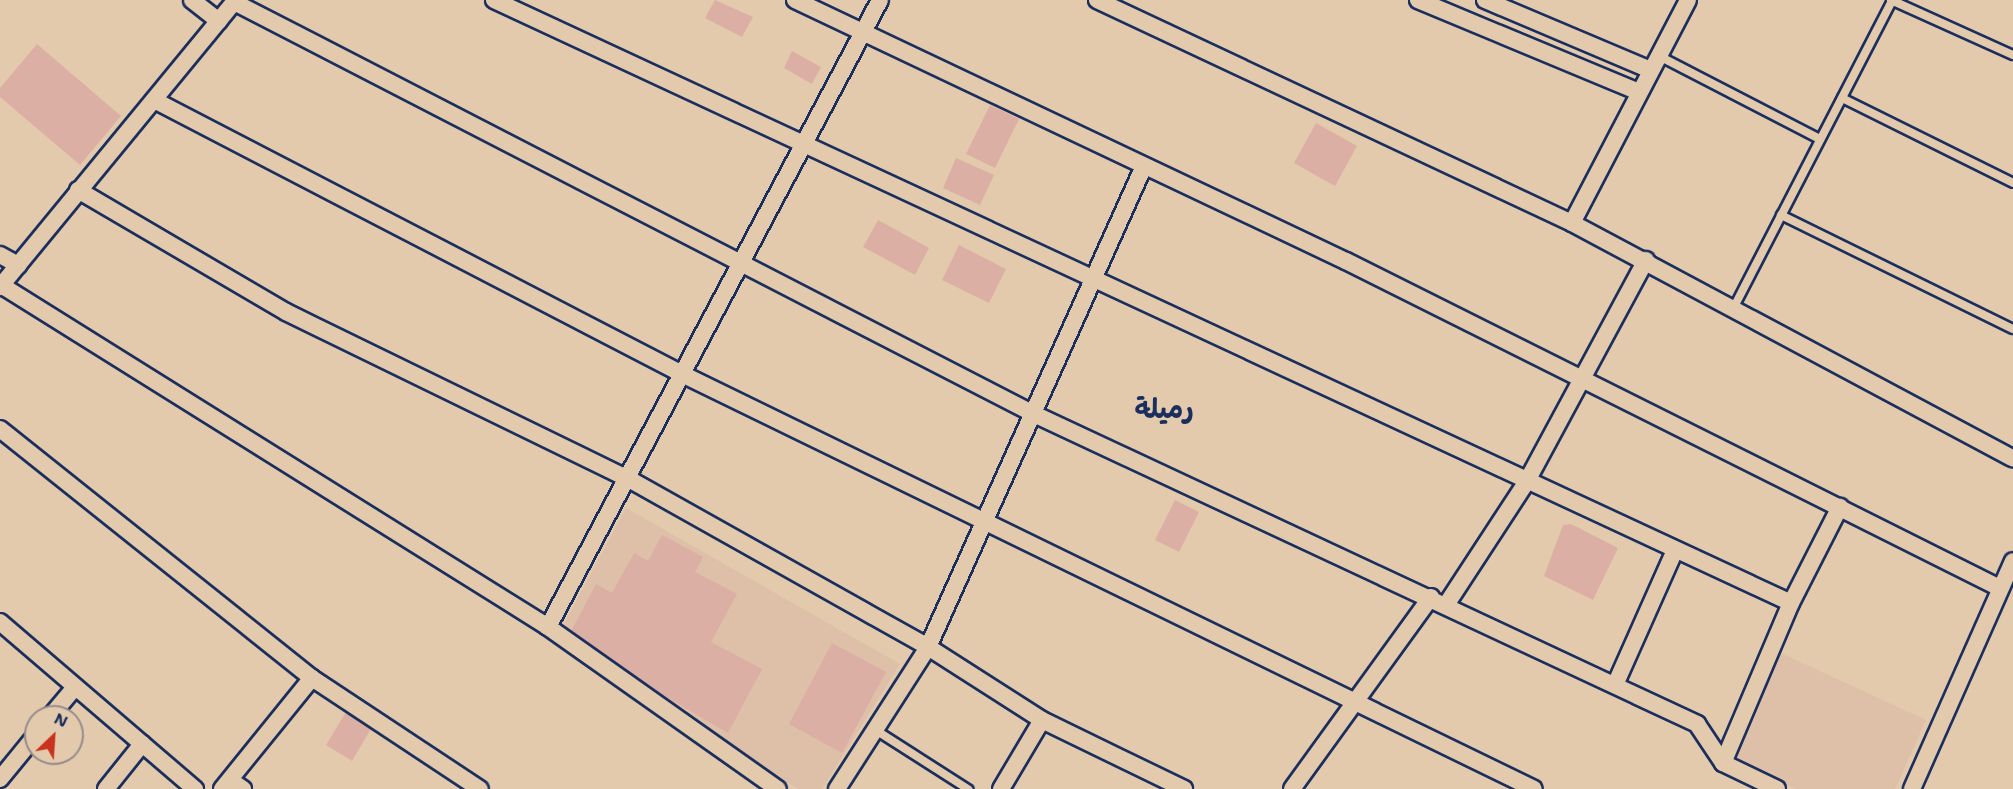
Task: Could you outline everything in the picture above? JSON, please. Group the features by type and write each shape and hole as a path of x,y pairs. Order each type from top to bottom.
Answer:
{"street":[{"path":"192,0 219,21"},
{"path":"494,0 1791,603"},
{"path":"795,0 1144,165 1584,378 1998,587"},
{"path":"548,627 684,375 880,0"},
{"path":"1097,0 1572,223 1735,305 2013,458"},
{"path":"1418,0 1639,92"},
{"path":"1485,0 1655,63"},
{"path":"1572,223 1688,0"},
{"path":"778,789 548,627 1,286 235,1 1036,415 1431,597 1697,724 1723,763 1778,789"},
{"path":"154,100 684,375 986,525 1358,700 1534,789"},
{"path":"837,789 928,647 1036,415 1144,165"},
{"path":"78,190 286,312 627,478 928,647 1042,720 1184,789"},
{"path":"0,255 18,265"},
{"path":"1446,605 1527,481 1646,260"},
{"path":"0,429 312,678 480,789"},
{"path":"1723,763 1791,603 1840,507"},
{"path":"1615,685 1675,550"},
{"path":"1912,789 1998,587 2013,561"},
{"path":"1292,789 1431,597"},
{"path":"2,627 195,789"},
{"path":"232,786 312,678"},
{"path":"60,705 75,687"},
{"path":"1001,789 1042,720"},
{"path":"106,789 142,744"},
{"path":"0,779 24,750"}],"lane":[{"path":"1735,305 1891,0 2013,55"},
{"path":"1655,63 1820,139"},
{"path":"1842,98 2013,183"},
{"path":"1781,215 2013,329"},
{"path":"874,729 968,789"}],"shaded area":[{"path":"626,508 900,664 822,789 798,789 557,637"},
{"path":"1781,653 1926,720 1895,789 1796,789 1732,760"}],"building":[{"path":"715,0 753,17 742,37 705,18"},
{"path":"37,44 121,116 80,165 0,97 0,88"},
{"path":"792,51 821,67 812,84 784,68"},
{"path":"990,105 1019,119 995,168 966,154"},
{"path":"1316,123 1357,146 1335,186 1294,163"},
{"path":"956,158 994,175 980,205 943,188"},
{"path":"878,220 929,248 915,275 863,247"},
{"path":"959,245 1006,269 989,303 942,280"},
{"path":"1175,500 1199,512 1179,552 1155,540"},
{"path":"1571,524 1618,548 1593,600 1544,576 1563,525"},
{"path":"662,535 703,557 695,572 737,594 711,642 762,669 728,733 567,639 596,584 612,593 634,553 648,561"},
{"path":"832,643 886,672 842,753 789,724"},
{"path":"346,712 372,727 352,761 326,745"}],"district":[{"name":"رميلة","path":"1164,409"}]}
